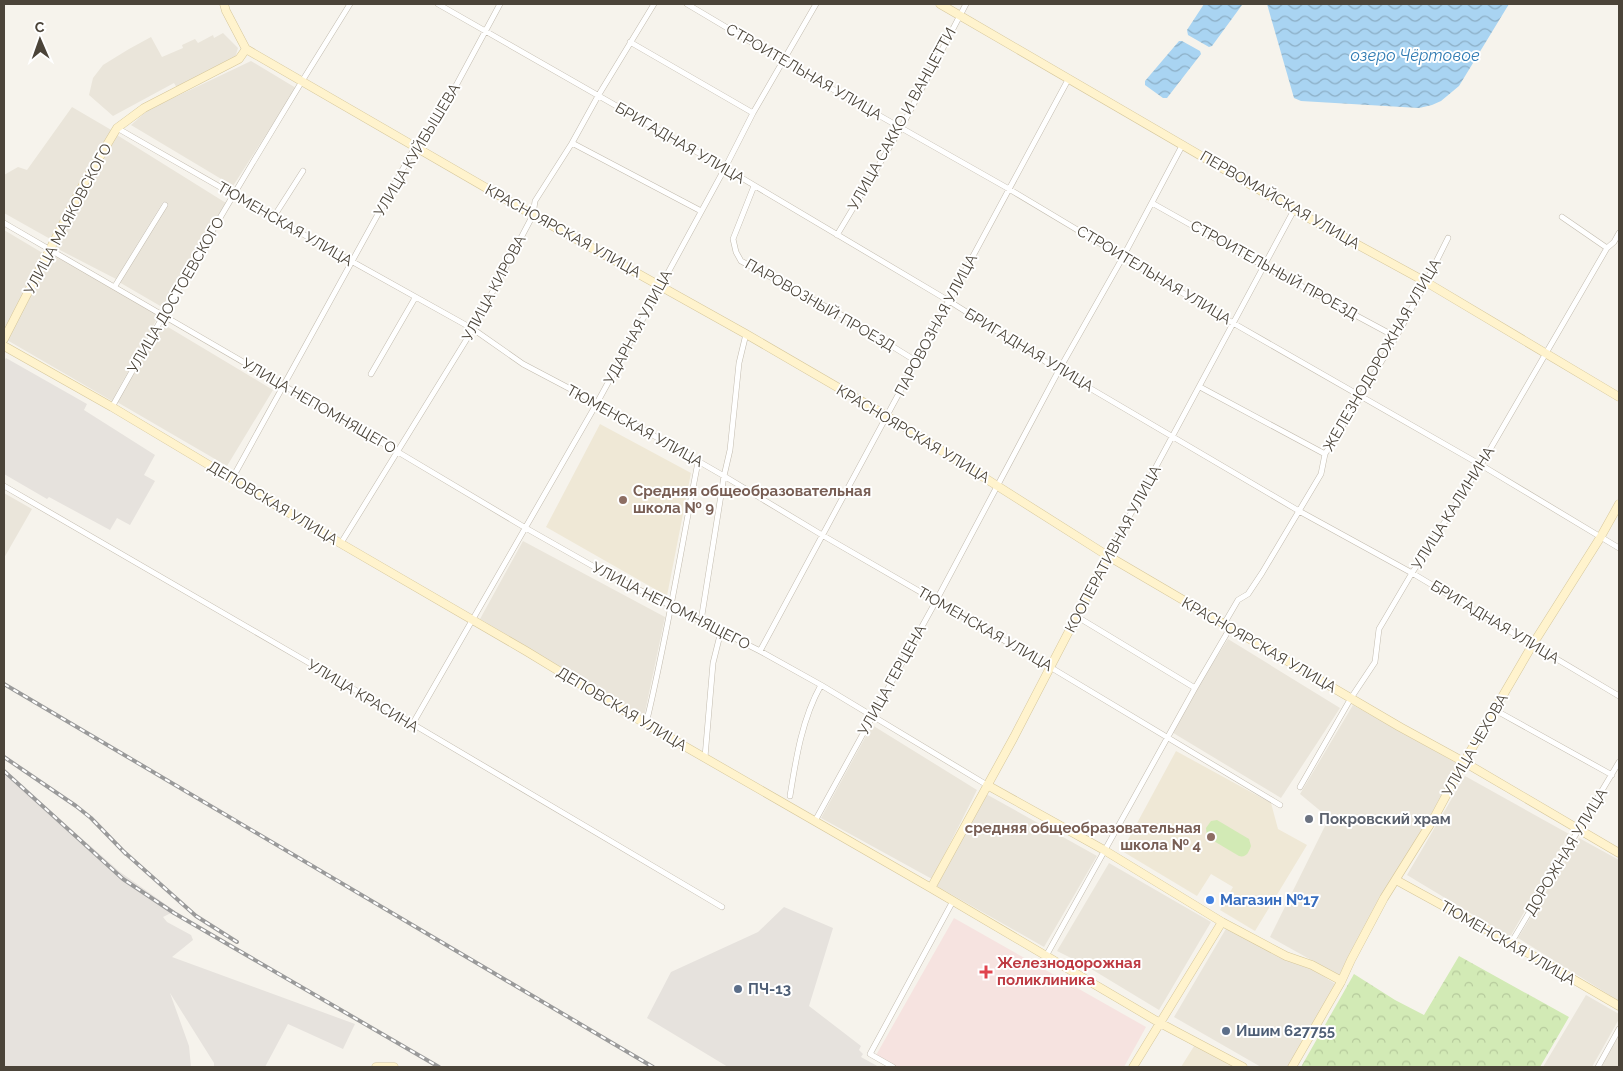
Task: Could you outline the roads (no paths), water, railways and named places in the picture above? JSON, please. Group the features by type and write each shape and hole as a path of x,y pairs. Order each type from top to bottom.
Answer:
{"main road":[{"path":"224,4 246,49"},
{"name":"ПЕРВОМАЙСКАЯ УЛИЦА","path":"940,4 1294,210 1426,282 1619,397"},
{"name":"КРАСНОЯРСКАЯ УЛИЦА","path":"246,49 887,416 1108,556 1619,853"},
{"name":"УЛИЦА МАЯКОВСКОГО","path":"4,339 84,183 117,128 144,108 239,59 246,49"},
{"name":"ДЕПОВСКАЯ УЛИЦА","path":"4,346 112,407 526,651 646,724 954,901 1160,1023 1243,1067"},
{"name":"УЛИЦА ЧЕХОВА","path":"1292,1067 1341,982 1384,898 1434,818 1532,644 1600,538 1619,504"},
{"name":"КООПЕРАТИВНАЯ УЛИЦА","path":"931,888 1108,556"},
{"name":"УЛИЦА НЕПОМНЯЩЕГО","path":"987,785 1104,850 1222,922 1286,956 1312,965 1341,982"},
{"name":"ТЮМЕНСКАЯ УЛИЦА","path":"1396,880 1511,943 1619,1006"},
{"path":"1133,1067 1222,922"},
{"path":"376,1067 394,1067"}],"street":[{"name":"УЛИЦА ДОСТОЕВСКОГО","path":"112,407 234,194 350,4"},
{"name":"БРИГАДНАЯ УЛИЦА","path":"438,4 725,168 949,301 1059,370 1299,510 1412,573 1619,696"},
{"name":"УЛИЦА КУЙБЫШЕВА","path":"232,479 415,147 427,134 452,92 500,4"},
{"name":"УЛИЦА КИРОВА","path":"341,543 473,329 533,214 535,200 572,143 654,4"},
{"name":"СТРОИТЕЛЬНАЯ УЛИЦА","path":"687,4 1009,189 1233,323 1362,396 1619,548"},
{"name":"УДАРНАЯ УЛИЦА","path":"412,725 524,527 597,403 782,60 816,4"},
{"name":"УЛИЦА САККО И ВАНЦЕТТИ","path":"837,234 901,128 966,4"},
{"path":"630,42 753,113"},
{"name":"ПАРОВОЗНАЯ УЛИЦА","path":"760,651 1069,78"},
{"name":"ТЮМЕНСКАЯ УЛИЦА","path":"117,128 415,298 473,329 523,364 597,403 724,476 1050,667 1280,805"},
{"path":"572,143 701,211"},
{"name":"УЛИЦА ГЕРЦЕНА","path":"815,821 1183,144"},
{"path":"274,218 303,171"},
{"name":"ПАРОВОЗНЫЙ ПРОЕЗД","path":"754,186 733,239 736,252 741,261 845,317 916,361"},
{"name":"СТРОИТЕЛЬНЫЙ ПРОЕЗД","path":"1152,203 1396,337"},
{"path":"115,286 165,205"},
{"name":"КООПЕРАТИВНАЯ УЛИЦА","path":"1108,556 1294,210"},
{"path":"1562,217 1607,248"},
{"name":"УЛИЦА НЕПОМНЯЩЕГО","path":"4,222 524,527 670,607 760,651 821,685 987,785"},
{"name":"УЛИЦА КАЛИНИНА","path":"1300,787 1375,662 1379,629 1412,573 1481,466 1607,248 1614,242 1619,233"},
{"name":"ЖЕЛЕЗНОДОРОЖНАЯ УЛИЦА","path":"1046,956 1194,688 1227,626 1238,600 1248,594 1262,573 1321,474 1324,454 1362,396 1396,337 1448,238"},
{"path":"1614,242 1619,245"},
{"path":"371,374 415,298"},
{"path":"701,621 724,476 730,450 739,363 746,334"},
{"path":"1200,387 1324,454"},
{"path":"646,724 656,682 698,462"},
{"name":"УЛИЦА КРАСИНА","path":"4,486 722,907"},
{"path":"1076,616 1194,688"},
{"path":"705,757 713,663 721,631"},
{"path":"790,796 799,745 813,699 821,685"},
{"path":"1494,710 1612,775"},
{"name":"ДОРОЖНАЯ УЛИЦА","path":"1511,943 1619,762"},
{"path":"893,1067 870,1054 954,901"},
{"path":"1598,1067 1619,1029"}],"water":[{"path":"1204,4 1242,5 1212,46 1209,47 1188,35 1187,30"},
{"name":"озеро Чёртовое","path":"1267,4 1509,4 1459,86 1441,101 1419,108 1301,101 1294,98"},
{"path":"1179,41 1200,51 1201,54 1167,98 1163,98 1145,85 1145,81"}],"railway":[{"path":"4,684 653,1067"},
{"path":"4,757 76,806 91,818 126,854"},
{"path":"4,771 123,879 174,913 439,1067"},
{"path":"122,850 196,916 237,942"}],"place":[{"name":"Средняя общеобразовательная школа № 9","path":"623,500"},
{"name":"Покровский храм","path":"1309,819"},
{"name":"средняя общеобразовательная школа № 4","path":"1211,837"},
{"name":"Магазин №17","path":"1210,900"},
{"name":"Железнодорожная поликлиника","path":"986,972"},
{"name":"ПЧ-13","path":"738,989"},
{"name":"Ишим 627755","path":"1226,1031"}]}
